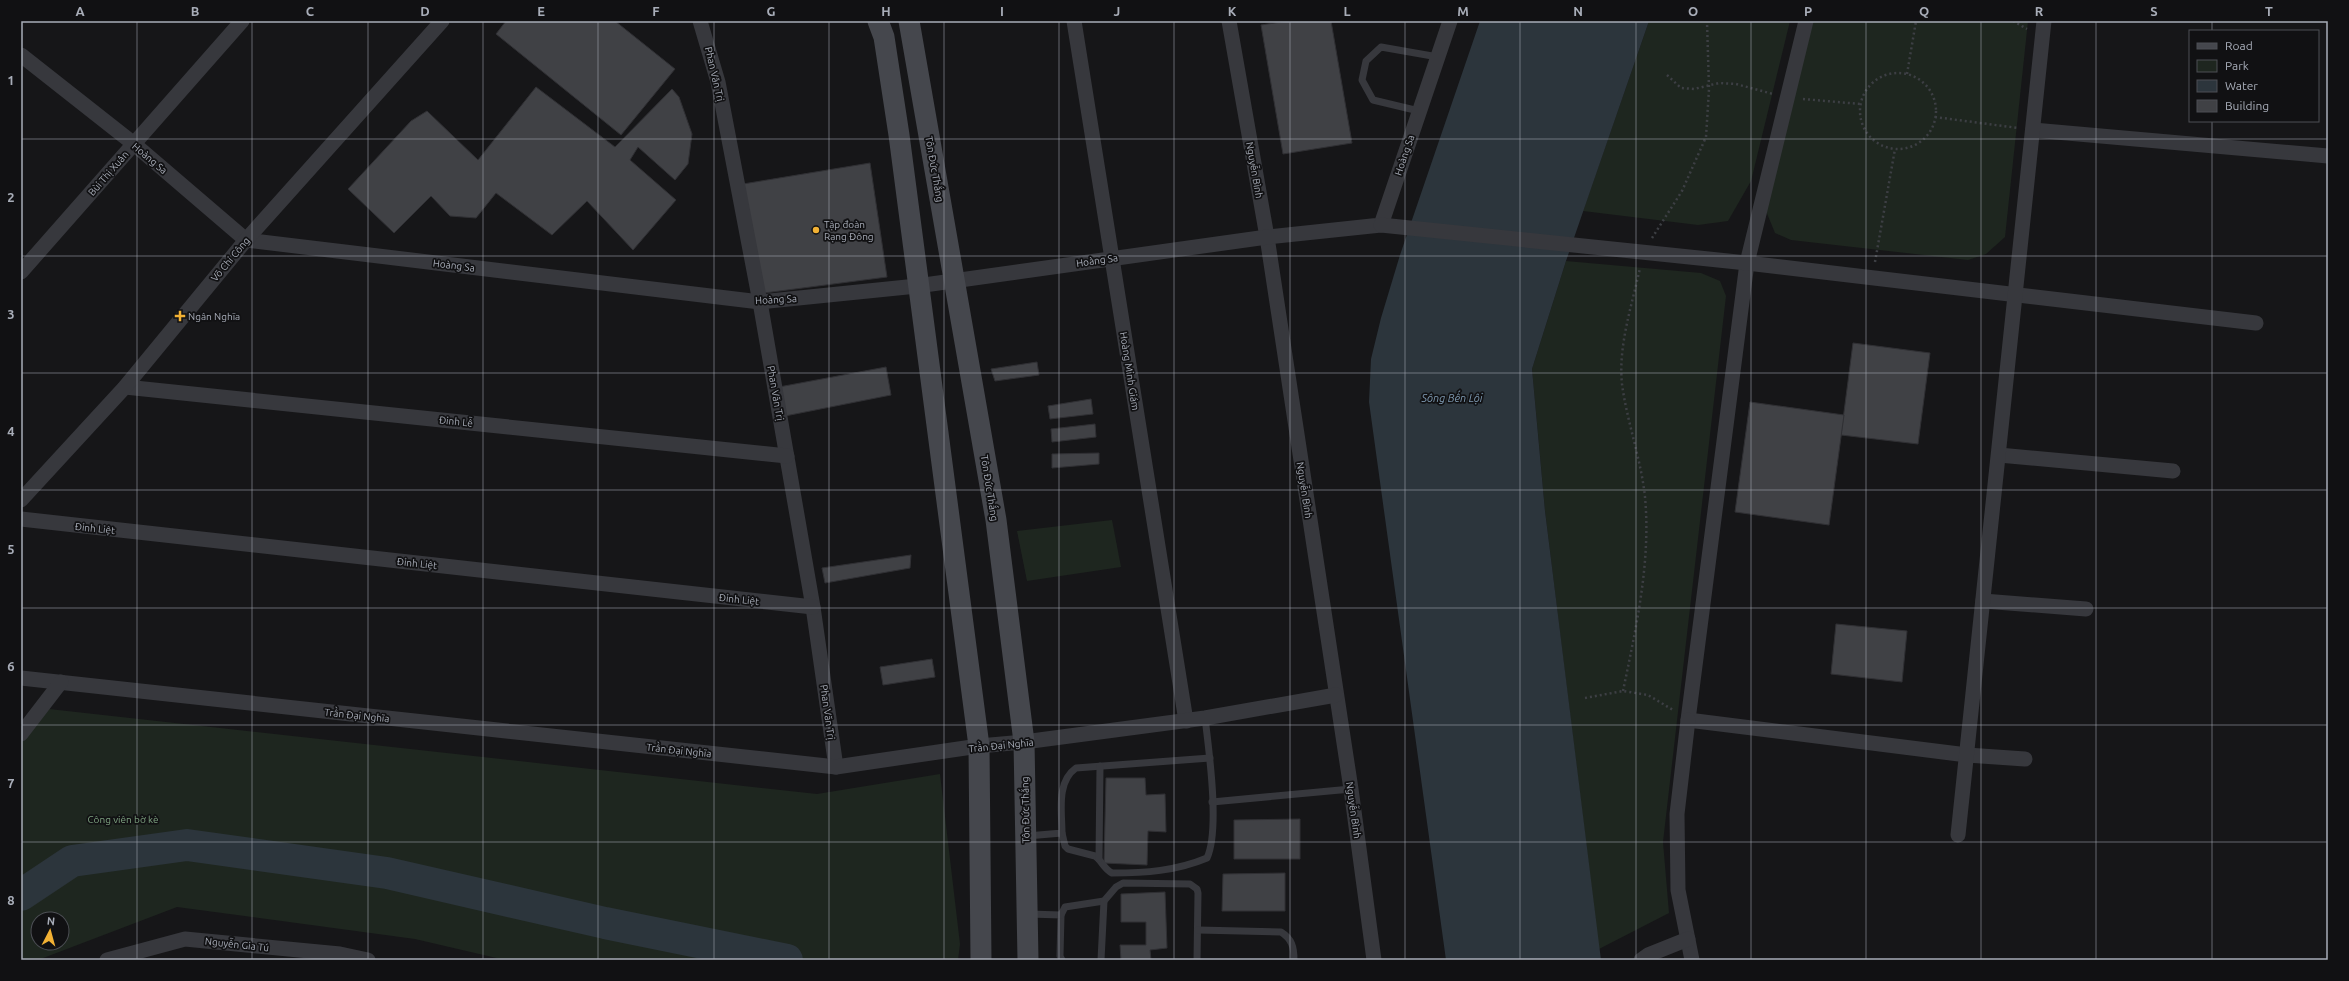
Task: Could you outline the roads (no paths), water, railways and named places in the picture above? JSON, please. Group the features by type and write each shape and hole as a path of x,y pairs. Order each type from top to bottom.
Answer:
{"main road":[{"path":"878,21 884,37 899,135 917,286 979,746 981,955"},
{"name":"Tôn Đức Thắng","path":"909,21 956,281 996,520 1024,742 1028,958"}],"street":[{"name":"Bùi Thị Xuân","path":"21,272 242,21"},
{"name":"Võ Chí Công","path":"21,500 125,386 246,240 442,21"},
{"name":"Phan Văn Trị","path":"700,21 718,82 760,302 813,607 836,768"},
{"name":"Hoàng Minh Giám","path":"1074,21 1186,721"},
{"name":"Nguyễn Bình","path":"1229,21 1267,237 1336,696 1352,789 1374,960"},
{"name":"Hoàng Sa","path":"21,55 134,144 246,240 760,302 917,286 1267,237 1381,225 1450,21"},
{"path":"1692,960 1678,890 1677,814 1688,720 1747,263 1806,21"},
{"path":"1958,835 2044,21"},
{"path":"2033,130 2328,156"},
{"path":"1381,225 1425,231 1580,244 1643,251 2256,323"},
{"name":"Đinh Lễ","path":"125,386 787,456"},
{"path":"1999,455 2173,471"},
{"name":"Đinh Liệt","path":"21,520 813,607"},
{"path":"1983,601 2086,609"},
{"name":"Trần Đại Nghĩa","path":"21,678 836,768 979,746 1024,742 1186,721 1336,696"},
{"path":"21,734 61,682"},
{"path":"1688,720 1967,755 2025,759"},
{"name":"Nguyễn Gia Tú","path":"107,960 185,939 340,954 368,960"},
{"path":"1642,960 1648,955 1688,939"}],"lane":[{"path":"1419,111 1373,100 1362,80 1366,61 1381,47 1438,57"},
{"path":"1100,766 1099,859 1106,870 1112,873 1157,872 1195,864 1207,858 1214,838 1210,758 1206,718"},
{"path":"1099,859 1068,849 1065,846 1062,833 1062,792 1068,774 1076,768 1210,758"},
{"path":"1212,802 1352,789"},
{"path":"1025,836 1062,833"},
{"path":"1101,960 1104,901 1116,887 1123,883 1190,884 1197,889 1197,960"},
{"path":"1062,960 1060,956 1062,915 1065,908 1072,905 1104,901"},
{"path":"1027,914 1062,915"},
{"path":"1198,930 1281,932 1288,936 1294,948 1294,960"}],"water":[{"name":"Sông Bến Lội","path":"1480,21 1649,21 1566,261 1532,369 1545,511 1601,960 1446,960 1369,402 1371,359 1381,318 1400,255"}],"waterway":[{"path":"21,895 72,861 187,845 387,873 605,923 787,960"}],"place":[{"name":"Tập đoàn Rạng Đông","path":"816,230"},
{"name":"Ngân Nghĩa","path":"180,316"}],"park label":[{"name":"Công viên bờ kè","path":"123,819"}]}
